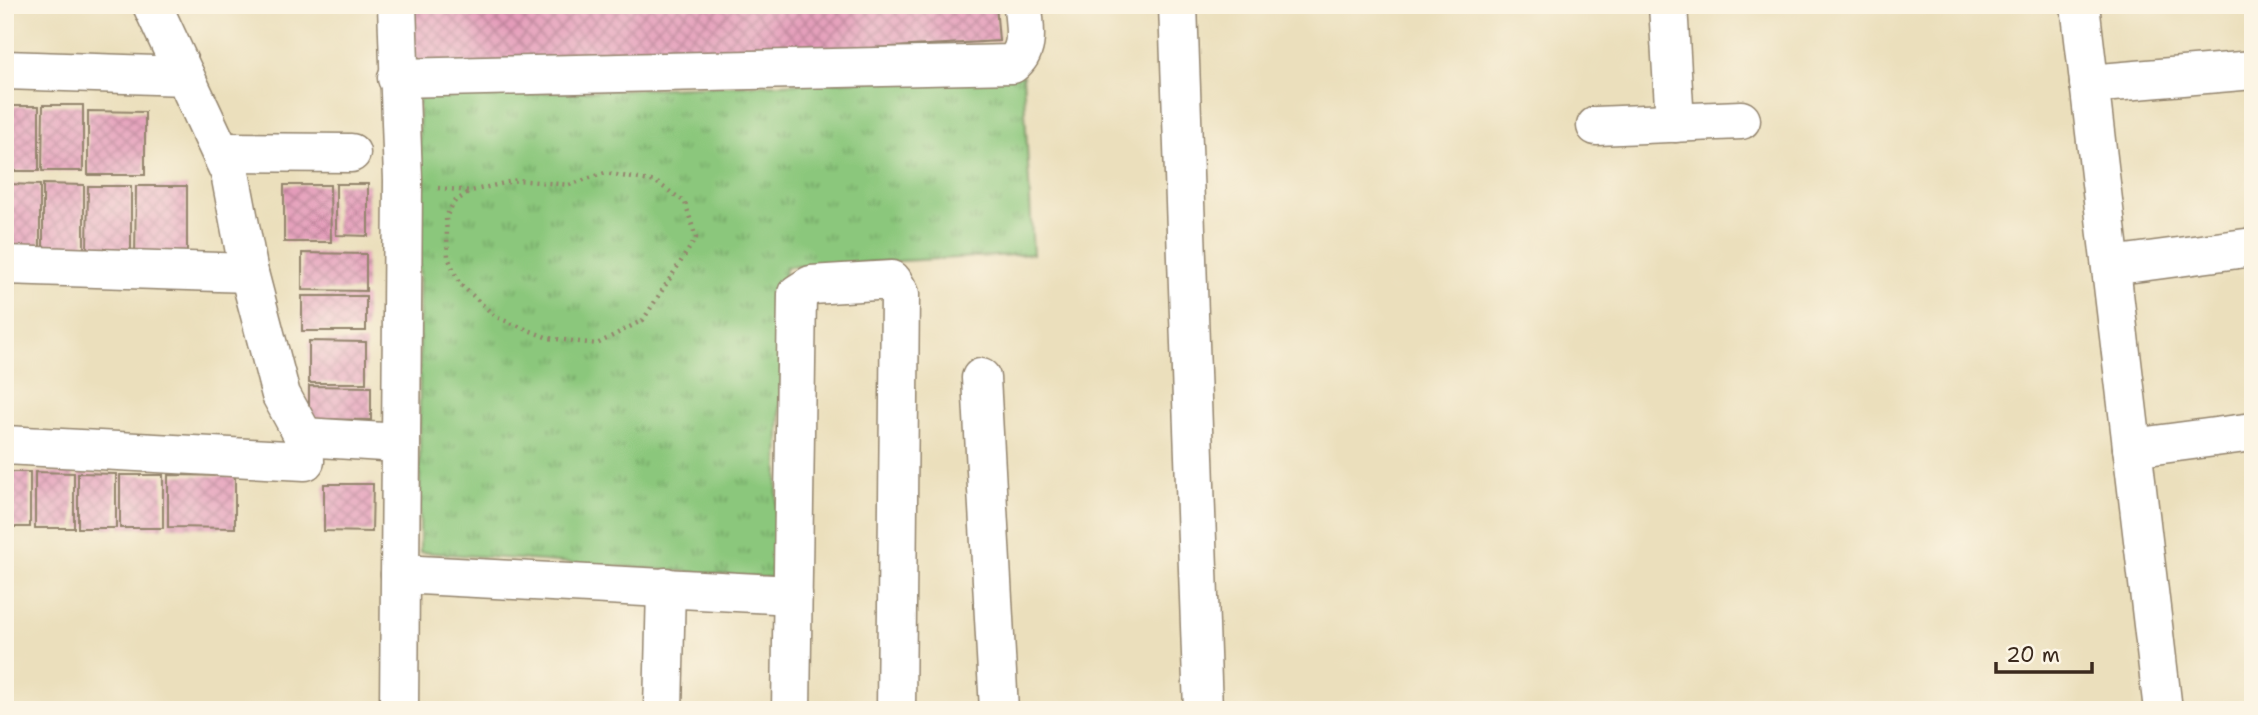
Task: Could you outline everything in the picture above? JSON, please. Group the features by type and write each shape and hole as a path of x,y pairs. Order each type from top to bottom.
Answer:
{"street":[{"path":"152,5 230,173 248,273 281,395 304,449"},
{"path":"397,5 402,180 399,710"},
{"path":"397,78 1012,64 1022,56 1025,44 1023,5"},
{"path":"1178,5 1203,710"},
{"path":"1668,5 1675,122"},
{"path":"2080,5 2163,710"},
{"path":"5,70 185,76"},
{"path":"2089,84 2253,70"},
{"path":"1596,126 1741,120"},
{"path":"220,152 351,153"},
{"path":"2111,266 2253,247"},
{"path":"5,265 248,273"},
{"path":"791,710 797,294 811,285 892,280 900,294 896,710"},
{"path":"981,378 999,710"},
{"path":"2132,448 2253,432"},
{"path":"5,445 304,449 400,456"},
{"path":"400,574 793,595"},
{"path":"663,710 666,587"}],"path":[{"path":"402,180 471,191 517,180 569,185 605,173 628,176 656,182 685,202 696,238 643,320 597,344 548,338 496,317 459,283 448,257 446,217 454,202 471,191"}],"green space":[{"path":"1023,75 1033,254 785,267 774,578 420,552 419,97"}],"building":[{"path":"403,5 996,5 999,41 407,74"},
{"path":"43,105 83,105 83,171 42,171"},
{"path":"5,106 39,106 39,171 5,171"},
{"path":"88,111 145,112 145,175 88,175"},
{"path":"5,184 40,185 40,250 5,249"},
{"path":"43,184 84,185 84,251 43,252"},
{"path":"336,184 368,184 368,236 336,235"},
{"path":"284,185 330,185 331,242 284,242"},
{"path":"88,186 131,186 131,252 87,251"},
{"path":"136,186 187,186 187,258 135,257"},
{"path":"302,253 366,254 366,291 302,290"},
{"path":"302,296 366,296 366,331 302,331"},
{"path":"309,341 366,342 366,383 309,383"},
{"path":"309,386 371,387 371,420 309,419"},
{"path":"5,472 30,472 30,527 5,527"},
{"path":"35,472 74,473 74,528 35,528"},
{"path":"78,473 116,474 116,528 78,528"},
{"path":"120,475 163,475 163,528 120,528"},
{"path":"168,475 235,476 235,528 168,527"},
{"path":"324,484 373,484 372,532 324,531"}]}
